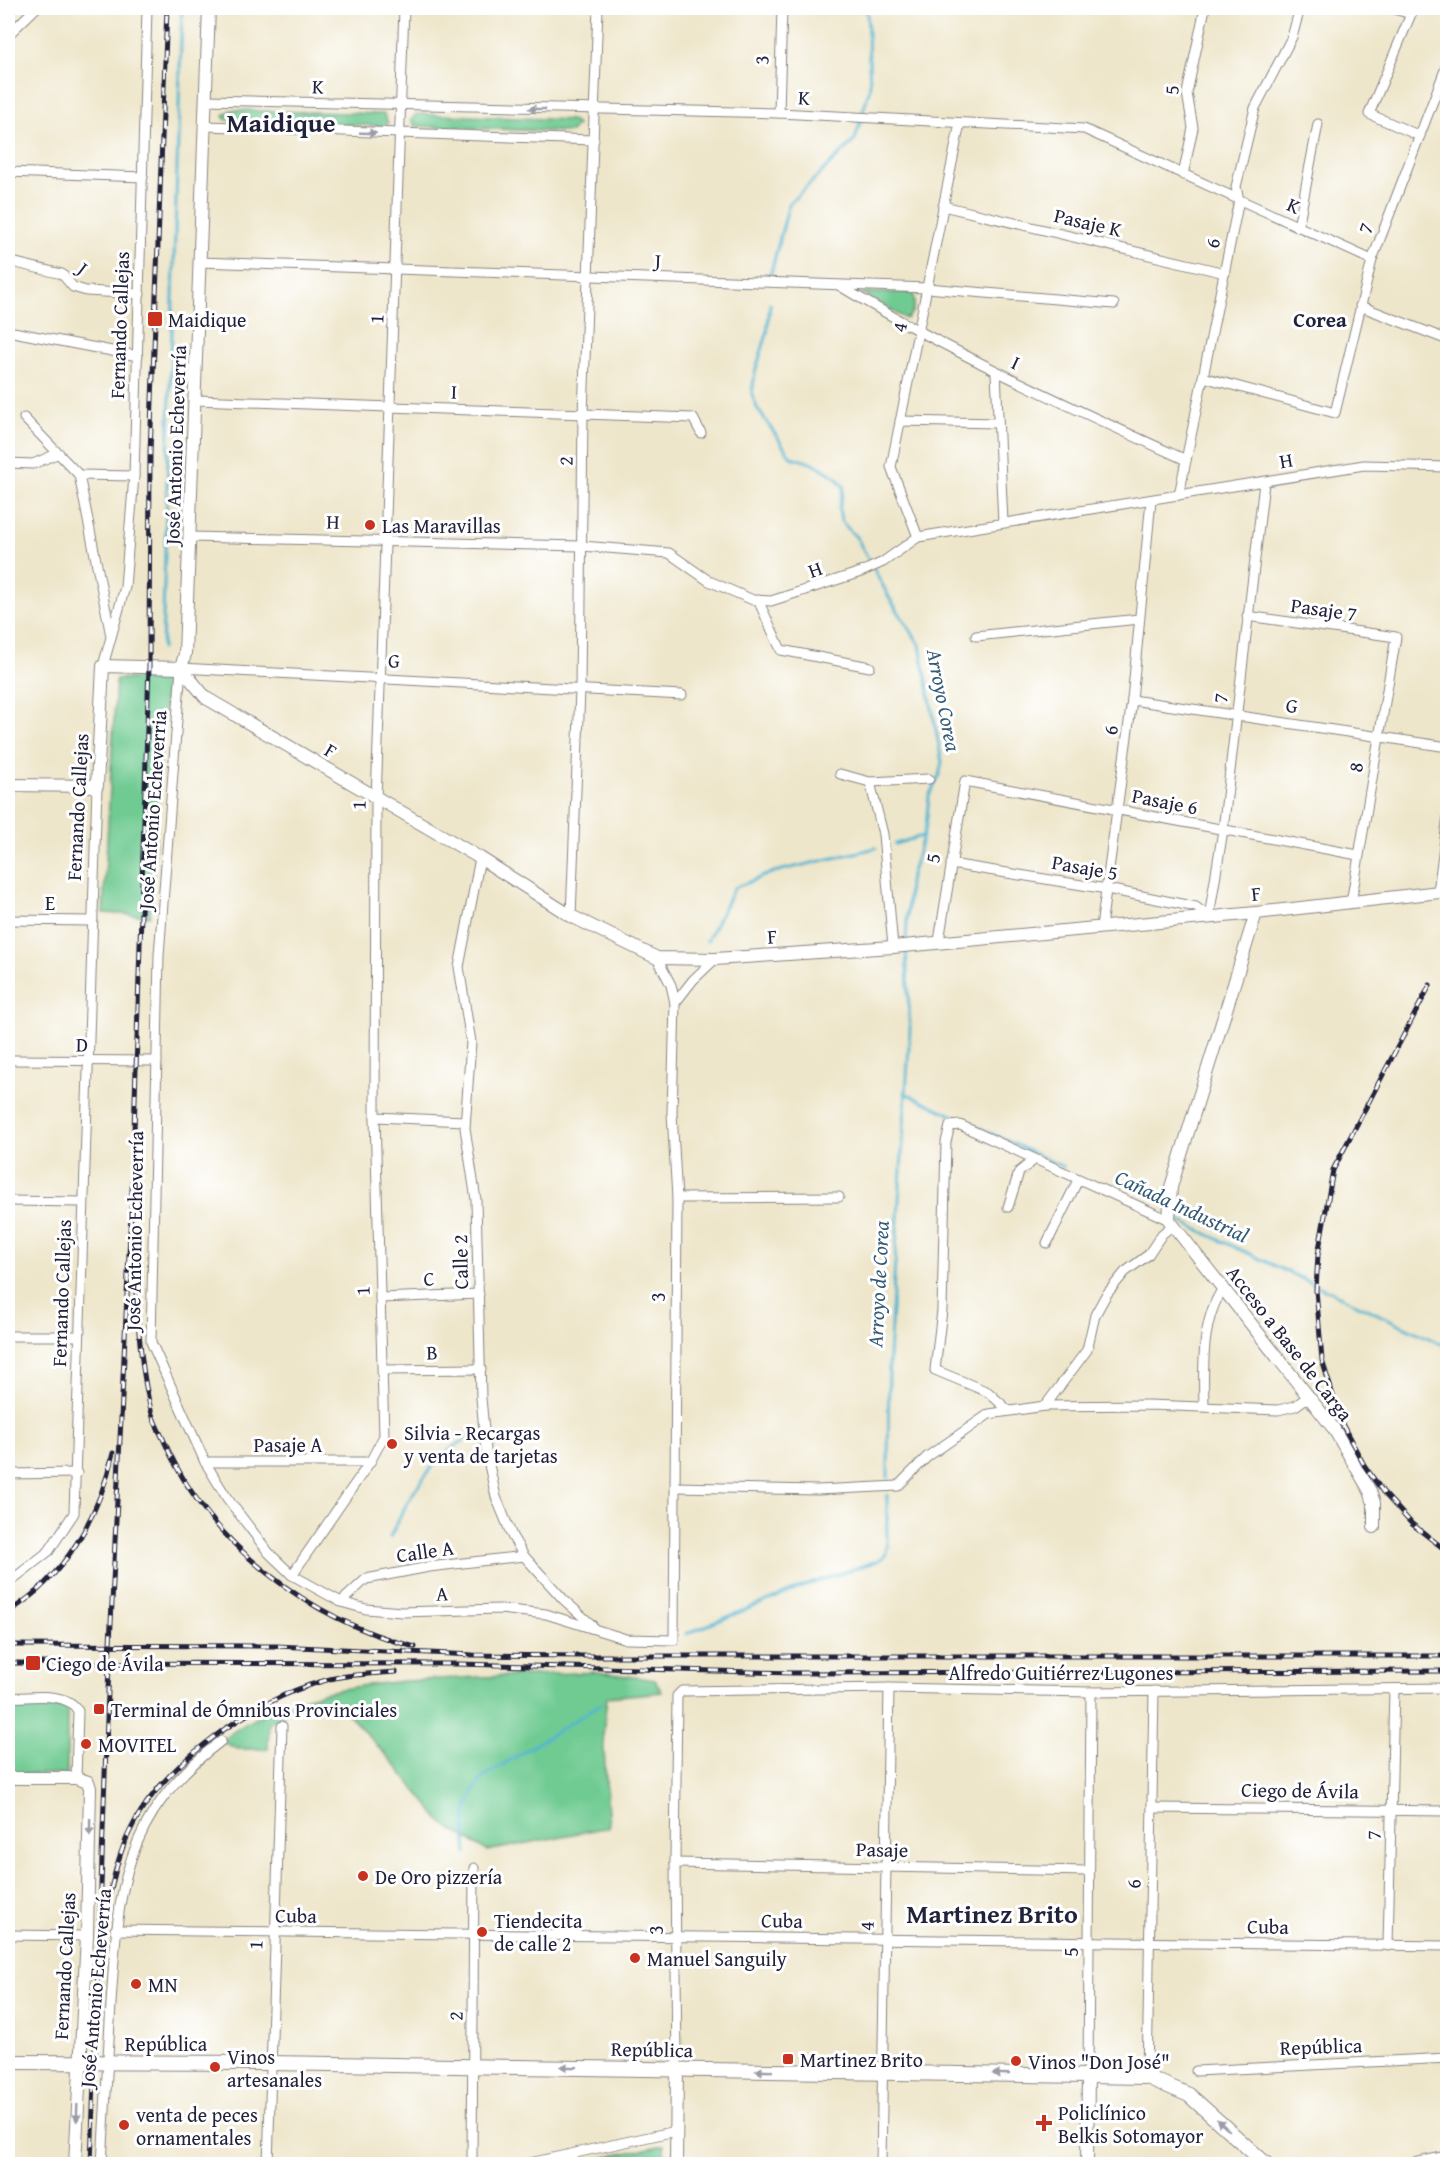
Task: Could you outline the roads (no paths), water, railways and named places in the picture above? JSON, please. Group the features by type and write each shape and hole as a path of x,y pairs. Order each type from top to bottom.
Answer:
{"main road":[{"name":"República","path":"8,2062 270,2063 1088,2075 1147,2078 1190,2095 1266,2164"}],"street":[{"path":"8,35 36,8"},
{"name":"Fernando Callejas","path":"8,1583 49,1551 74,1513 92,921 103,666 125,587 134,476 147,8"},
{"name":"José Antonio Echeverría","path":"181,668 185,654 191,537 209,8"},
{"name":"1","path":"292,1575 370,1462 384,1436 375,1117 376,800 404,8"},
{"name":"2","path":"571,916 580,690 583,414 590,276 598,8"},
{"name":"3","path":"779,113 782,8"},
{"name":"5","path":"1183,175 1193,128 1188,93 1205,8"},
{"name":"6","path":"1179,495 1239,200 1236,187 1255,108 1292,38 1300,8"},
{"path":"1391,8 1411,14 1369,114 1420,136"},
{"name":"7","path":"1203,378 1335,413 1372,260 1448,62"},
{"name":"K","path":"205,100 400,107 779,113 1084,129 1372,260"},
{"name":"4","path":"918,537 891,467 916,332 960,123"},
{"path":"1298,227 1318,124"},
{"path":"205,126 594,140"},
{"path":"8,172 143,177"},
{"name":"Pasaje K","path":"943,206 1225,273"},
{"name":"J","path":"8,261 62,274 73,287 86,291 140,294"},
{"name":"J","path":"200,262 927,288 1114,304"},
{"name":"I","path":"837,285 916,332 996,372 1186,460"},
{"path":"1360,306 1448,340"},
{"path":"8,331 138,356"},
{"path":"996,372 1002,522"},
{"name":"I","path":"196,400 693,418 701,433"},
{"path":"24,418 79,475 111,640"},
{"path":"900,421 998,423"},
{"path":"8,463 33,464 59,453"},
{"name":"H","path":"191,537 582,546 669,553 709,581 758,600 771,601 808,591 861,572 883,562 918,537 1002,522 1264,483 1364,465 1448,467"},
{"path":"79,475 134,476"},
{"name":"7","path":"1209,917 1222,830 1264,483"},
{"name":"6","path":"1101,927 1132,700 1151,500"},
{"path":"758,600 781,650 870,667"},
{"name":"Pasaje 7","path":"1247,616 1396,637"},
{"path":"976,636 1139,619"},
{"name":"8","path":"1351,903 1396,637"},
{"name":"G","path":"103,666 181,668 682,695"},
{"name":"F","path":"181,668 206,698 376,800 480,858 571,916 657,958 715,959 893,946 1256,913 1443,891"},
{"name":"José Antonio Echeverria","path":"159,954 181,668"},
{"name":"G","path":"1132,700 1448,747"},
{"path":"840,774 870,782 929,779"},
{"name":"5","path":"939,941 965,781"},
{"name":"Pasaje 6","path":"965,781 1358,855"},
{"path":"870,782 883,834 893,946"},
{"path":"8,785 98,786"},
{"path":"1443,891 1448,814"},
{"name":"Calle 2","path":"480,858 459,967 471,1042 465,1121 476,1200 482,1412 496,1497 512,1536 524,1556 564,1600 598,1630"},
{"name":"Pasaje 5","path":"951,864 1107,889 1196,907 1209,917"},
{"path":"1045,1407 1087,1350 1095,1315 1106,1295 1125,1272 1148,1255 1171,1223 1171,1187 1256,913"},
{"name":"E","path":"8,920 92,921"},
{"name":"José Antonio Echeverría","path":"159,954 151,1342 205,1462 247,1526 292,1575"},
{"name":"3","path":"657,958 671,985 675,1004 672,1113 677,1198 674,1640"},
{"path":"675,1004 693,980 715,959"},
{"name":"D","path":"8,1060 157,1061"},
{"path":"375,1117 465,1121"},
{"path":"1009,1411 988,1392 935,1370 942,1310 945,1163 950,1126 960,1125 1171,1223"},
{"path":"1008,1207 1019,1172 1034,1160"},
{"path":"1047,1243 1078,1180"},
{"path":"677,1198 839,1197"},
{"path":"8,1201 83,1202"},
{"name":"Acceso a Base de Carga","path":"1171,1223 1224,1287 1334,1429 1370,1491 1374,1503 1374,1527"},
{"path":"1203,1406 1208,1326 1215,1299 1224,1287"},
{"name":"C","path":"380,1298 479,1294"},
{"path":"8,1336 79,1336"},
{"name":"B","path":"383,1370 481,1369"},
{"path":"676,1487 818,1490 898,1486 927,1457 989,1414 1045,1407 1203,1406 1278,1410 1294,1406 1309,1396"},
{"name":"Pasaje A","path":"205,1462 370,1462"},
{"path":"8,1474 77,1473"},
{"name":"Calle A","path":"340,1602 366,1579 429,1567 524,1556"},
{"name":"A","path":"292,1575 340,1602 366,1609 402,1612 500,1609 546,1614 626,1639 674,1640"},
{"name":"4","path":"881,2164 890,1688"},
{"name":"Alfredo Guitiérrez Lugones","path":"677,1696 682,1691 698,1690 890,1688 1091,1692 1448,1688"},
{"name":"7","path":"1388,1946 1394,1689"},
{"name":"6","path":"1147,2078 1154,1691"},
{"name":"5","path":"1087,2164 1091,1692"},
{"name":"3","path":"676,2164 677,1696"},
{"path":"8,1698 67,1699 75,1704 78,1711 76,1778 8,1778"},
{"name":"1","path":"268,2164 282,1726"},
{"name":"José Antonio Echeverría","path":"102,2164 115,1930 126,1867 150,1815 184,1772 221,1741"},
{"name":"Fernando Callejas","path":"75,2164 87,1936 90,1788 88,1782 76,1778"},
{"name":"Ciego de Ávila","path":"1153,1808 1448,1811"},
{"name":"Pasaje","path":"675,1863 1089,1871"},
{"name":"2","path":"472,2164 474,1868"},
{"name":"Cuba","path":"115,1930 1448,1946"},
{"path":"8,1935 87,1936"},
{"name":"República","path":"1196,2071 1448,2058"},
{"path":"525,2164 676,2132"},
{"name":"5","path":"1087,2140 1097,2164"},
{"path":"1416,2164 1444,2160"}],"waterway":[{"path":"162,649 182,8"},
{"path":"770,276 789,204 855,140 870,87 867,8"},
{"name":"Arroyo Corea","path":"770,304 767,334 755,372 752,394 757,408 791,457 813,463 836,477 844,487 839,509 841,521 857,538 890,599 920,645 942,762 939,776 929,796 926,826 909,882 906,941"},
{"path":"895,844 922,836"},
{"path":"707,941 734,888 774,872 876,848"},
{"name":"Arroyo de Corea","path":"888,1478 889,1356 910,1030 906,948"},
{"name":"Cañada Industrial","path":"905,1093 1063,1167"},
{"name":"Cañada Industrial","path":"1175,1219 1448,1347"},
{"path":"390,1537 413,1493 433,1466 445,1454 472,1436"},
{"name":"Arroyo de Corea","path":"686,1634 885,1556 887,1495"},
{"name":"Arroyo de Corea","path":"467,1853 465,1832 467,1811 474,1792 486,1775 601,1704"}],"railway":[{"path":"91,2164 109,1664 132,1193 149,666 150,453 167,8"},
{"path":"1430,985 1333,1170 1318,1255 1316,1290 1322,1360 1342,1424 1364,1465 1383,1492 1412,1524 1448,1552"},
{"path":"135,1274 142,1362 152,1414 184,1480 208,1514 235,1545 267,1573 301,1597 337,1618 376,1635 415,1647"},
{"path":"8,1612 46,1582 77,1543 99,1500 113,1453"},
{"path":"8,1645 276,1646 473,1655 584,1656 1448,1656"},
{"path":"8,1663 458,1664 793,1673 1448,1671"},
{"path":"107,1906 122,1849 144,1806 163,1782 212,1738 239,1719 296,1690 341,1677 396,1672"}],"place":[{"name":"Maidique","path":"155,319"},
{"name":"Las Maravillas","path":"370,525"},
{"name":"Silvia - Recargas y venta de tarjetas","path":"392,1444"},
{"name":"Ciego de Ávila","path":"33,1663"},
{"name":"Terminal de Ómnibus Provinciales","path":"99,1709"},
{"name":"MOVITEL","path":"86,1744"},
{"name":"De Oro pizzería","path":"363,1876"},
{"name":"Tiendecita de calle 2","path":"482,1932"},
{"name":"Manuel Sanguily","path":"635,1958"},
{"name":"MN","path":"136,1984"},
{"name":"Martinez Brito","path":"788,2059"},
{"name":"Vinos \"Don José\"","path":"1016,2061"},
{"name":"Vinos artesanales","path":"215,2067"},
{"name":"Policlínico Belkis Sotomayor","path":"1044,2123"},
{"name":"venta de peces ornamentales","path":"124,2125"}],"district":[{"name":"Maidique","path":"281,122"},
{"name":"Corea","path":"1320,319"},
{"name":"Martinez Brito","path":"992,1913"}]}
